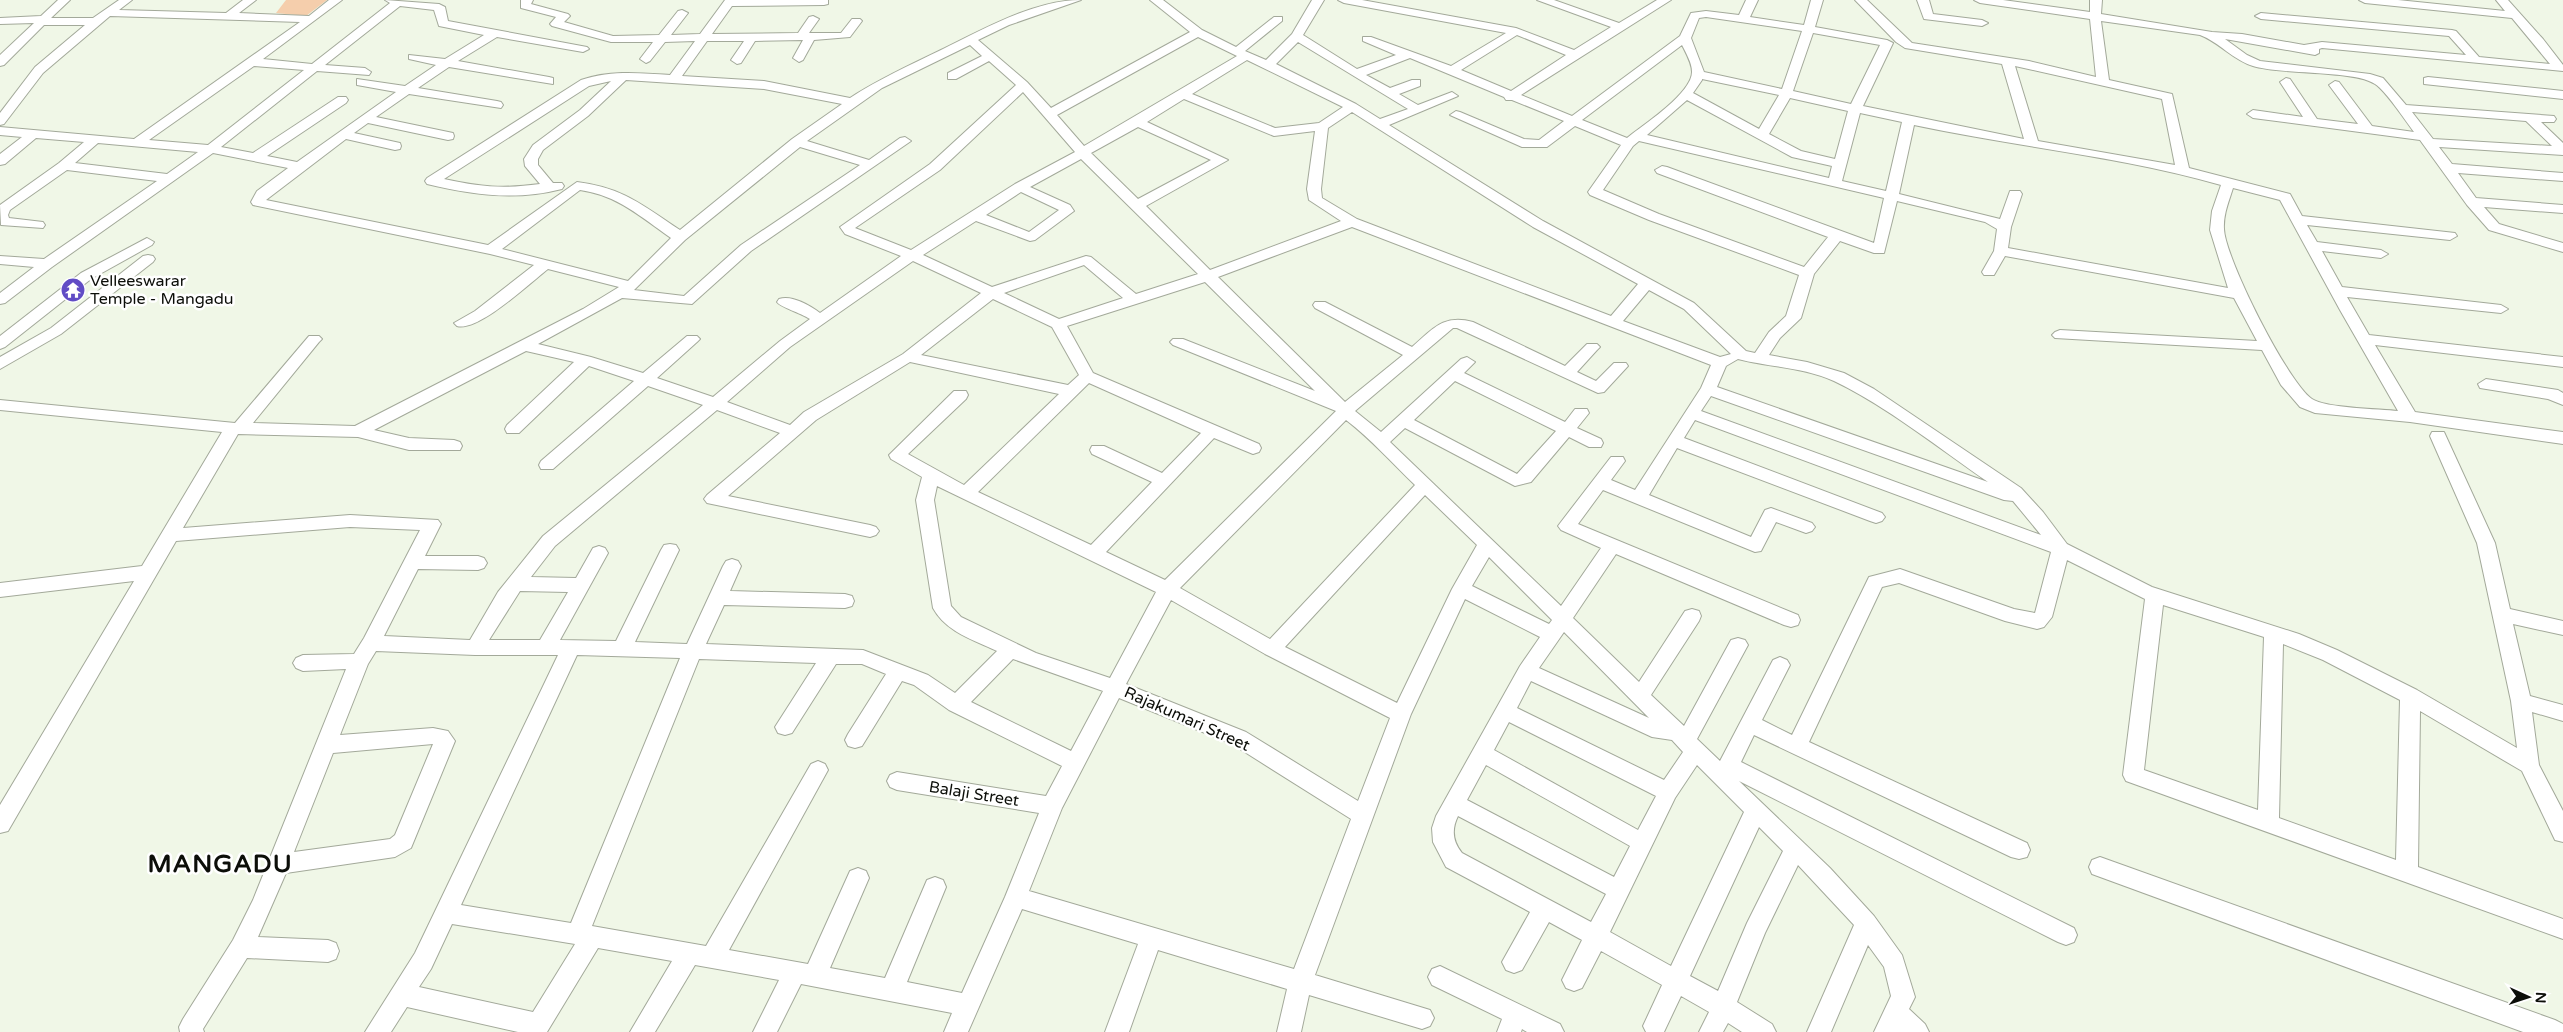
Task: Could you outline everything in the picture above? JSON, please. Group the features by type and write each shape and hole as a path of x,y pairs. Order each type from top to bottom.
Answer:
{"street":[{"path":"0,62 64,0"},
{"path":"126,0 96,21 39,70 0,123 33,134 210,149 299,166"},
{"path":"229,16 250,0"},
{"path":"135,144 336,0"},
{"path":"0,300 47,264 210,149 396,0 440,7 444,24 583,49"},
{"path":"527,0 525,6 564,16 557,24 530,38"},
{"path":"358,432 588,312 625,289 680,237 797,142 850,102 897,74 1005,23 1075,0"},
{"path":"1156,0 1198,32 1242,54 1268,64 1352,107 1538,224 1648,282 1689,306 1741,356 1807,367 1838,377 1868,393 2015,492 2061,549"},
{"path":"1268,64 1297,36 1318,0"},
{"path":"1344,0 1516,31 1575,54"},
{"path":"1406,10 1414,0"},
{"path":"1543,0 1620,27"},
{"path":"1510,97 1575,54 1665,0"},
{"path":"1744,19 1752,0"},
{"path":"1759,166 1765,138 1786,94 1817,0"},
{"path":"1861,0 1905,45 2007,61 2168,97 2183,170"},
{"path":"1923,0 1928,17 1982,23"},
{"path":"1980,0 2022,3 2095,18 2213,35 2242,37 2332,55"},
{"path":"2096,0 2095,18 2103,82"},
{"path":"2365,0 2516,14"},
{"path":"2502,0 2516,14 2561,71"},
{"path":"674,79 730,2 824,2"},
{"path":"188,15 202,5"},
{"path":"108,13 312,19"},
{"path":"646,59 682,13"},
{"path":"1456,116 1529,145 1542,144 1685,38 1695,15 1706,14 1744,19 1887,43 1855,109 1834,184"},
{"path":"2261,16 2452,33 2476,60"},
{"path":"799,58 812,19"},
{"path":"475,648 505,597 549,541 785,344 912,255 1020,188 1138,122 1182,94 1242,54 1278,19"},
{"path":"0,21 96,21"},
{"path":"557,24 600,34 611,39 752,38 846,35 856,21"},
{"path":"1450,72 1516,31"},
{"path":"1050,114 1198,32"},
{"path":"495,33 409,89 299,166 262,194 258,202 491,250 545,264 625,289 687,301 746,248 905,141"},
{"path":"2213,35 2240,56 2258,64 2380,81"},
{"path":"1297,36 1356,74 1417,109"},
{"path":"737,60 752,38"},
{"path":"1685,38 1698,74"},
{"path":"1367,39 1405,55"},
{"path":"971,40 1023,85 1084,153 1208,276 1345,411 1372,431 1380,442 1487,544 1556,625 1640,696 1686,741 1725,771 2066,935"},
{"path":"2303,49 2322,45 2476,60 2561,71"},
{"path":"1356,74 1410,54 1574,122 1633,140 1759,166 1990,219 2004,227"},
{"path":"952,76 990,56"},
{"path":"414,57 548,81"},
{"path":"2007,61 2032,144"},
{"path":"252,62 314,67 409,89 497,105"},
{"path":"2369,66 2427,140 2472,202 2494,227 2563,248"},
{"path":"1698,74 1909,120 2032,144 2183,170 2285,197 2410,417"},
{"path":"1698,74 1686,94 1633,140 1595,192 1654,217 1807,273"},
{"path":"680,237 621,197 602,189 577,186 549,186 513,192 484,192 432,181 585,83 596,79 624,76 764,85 850,102"},
{"path":"549,186 532,166 531,159 538,148 584,113 624,76"},
{"path":"2428,81 2563,95"},
{"path":"2286,82 2313,122"},
{"path":"1389,93 1416,83"},
{"path":"1023,85 935,167 847,227 850,231 912,255 1058,324 1087,376 1253,448"},
{"path":"2335,85 2368,129"},
{"path":"1182,94 1274,132 1322,126 1352,107"},
{"path":"1686,94 1797,154 1840,164"},
{"path":"1380,124 1452,96"},
{"path":"255,158 342,100"},
{"path":"2402,108 2550,119"},
{"path":"2253,114 2368,129 2427,140 2563,151"},
{"path":"2530,118 2563,151"},
{"path":"367,119 448,136"},
{"path":"1662,170 1879,250 1909,120"},
{"path":"1137,204 1221,160 1138,122"},
{"path":"1322,126 1314,189 1316,200 1352,222 1720,363 1741,356"},
{"path":"0,161 33,134"},
{"path":"344,134 395,146"},
{"path":"38,225 6,222 2,220 1,215 5,208 64,166 94,140"},
{"path":"797,142 869,164"},
{"path":"64,166 169,178"},
{"path":"2448,168 2563,177"},
{"path":"2228,183 2219,211 2217,230 2238,294 2287,381 2306,403 2321,409 2410,417 2563,438"},
{"path":"491,250 577,186"},
{"path":"977,216 1030,237 1067,211 1066,208 1020,188"},
{"path":"1989,272 2001,251 2004,227 2015,194"},
{"path":"2472,202 2563,209"},
{"path":"2298,220 2450,236"},
{"path":"1058,324 1208,276 1352,222"},
{"path":"1758,360 1774,335 1793,318 1807,273 1837,235"},
{"path":"0,344 86,276 147,242"},
{"path":"2312,246 2381,254"},
{"path":"2001,251 2238,294"},
{"path":"0,364 56,331 148,259"},
{"path":"0,260 47,264"},
{"path":"870,531 712,499 810,416 908,357 992,292 1086,260 1134,300"},
{"path":"462,323 480,314 545,264"},
{"path":"1613,323 1648,282"},
{"path":"2337,291 2501,310"},
{"path":"784,302 804,308 819,319"},
{"path":"1320,305 1413,354"},
{"path":"956,1032 1016,896 1052,806 1113,687 1167,589 1345,411 1448,325 1464,323 1598,388 1620,366"},
{"path":"2060,335 2268,346"},
{"path":"0,824 170,535 236,428 314,338"},
{"path":"548,465 692,339"},
{"path":"2364,339 2563,362"},
{"path":"1178,342 1319,397 1345,411"},
{"path":"522,345 586,360 715,403 791,431"},
{"path":"1566,374 1592,347"},
{"path":"908,357 1072,391"},
{"path":"513,429 586,360"},
{"path":"1380,442 1467,362"},
{"path":"1639,497 1690,413 1708,389 1720,363"},
{"path":"1455,375 1566,430 1595,442"},
{"path":"966,493 1087,376"},
{"path":"2486,384 2552,394 2563,400"},
{"path":"1708,389 2024,502"},
{"path":"960,395 897,455 966,493 1167,589 1272,649 1401,714"},
{"path":"0,405 236,428 358,432 409,444 454,446"},
{"path":"1402,420 1515,480 1525,478 1580,413"},
{"path":"1690,413 2061,549 2155,596 2274,633 2330,655 2410,696 2529,765"},
{"path":"1094,553 1212,431"},
{"path":"2438,436 2486,543 2521,700 2529,765 2563,833"},
{"path":"1674,441 1876,517"},
{"path":"1098,450 1163,480"},
{"path":"1617,461 1567,526 1791,620"},
{"name":"Rajakumari Street","path":"931,474 925,500 942,608 954,622 1030,658 1113,687 1239,738 1363,816"},
{"path":"1600,482 1755,546 1771,514 1806,527"},
{"path":"1272,649 1426,484"},
{"path":"170,535 350,520 432,524 371,643 359,661 279,864 241,947 191,1027 192,1032"},
{"path":"1288,1032 1301,980 1401,714 1461,589 1487,544"},
{"path":"1612,546 1556,625 1527,671 1444,822 1442,836 1445,850 1454,860 1676,980 1764,1032"},
{"path":"1796,746 1875,582 1900,576 2012,616 2037,622 2043,617 2061,549"},
{"path":"621,650 670,550"},
{"path":"546,647 599,553"},
{"path":"413,562 478,563"},
{"path":"401,994 536,1028 585,934 693,652 732,566"},
{"path":"0,590 149,572"},
{"path":"515,584 581,585"},
{"path":"1461,589 1556,625"},
{"path":"2155,596 2133,775 2563,929"},
{"path":"718,598 845,601"},
{"path":"2502,614 2563,628"},
{"path":"1640,696 1692,616"},
{"path":"2268,823 2274,633"},
{"path":"371,643 475,648 571,647 863,657 921,680 956,704 1075,763"},
{"path":"1574,980 1668,792 1686,741 1738,645"},
{"path":"377,1032 423,961 571,647"},
{"path":"956,704 1011,649"},
{"path":"786,727 831,655"},
{"path":"303,663 359,661"},
{"path":"1725,771 1780,665"},
{"path":"855,740 898,671"},
{"path":"1527,671 1659,731 1686,741"},
{"path":"2407,873 2410,696"},
{"path":"2521,700 2563,713"},
{"path":"1505,711 1668,792"},
{"path":"1750,724 2019,850"},
{"path":"279,864 395,848 403,841 445,741 441,736 433,736 325,745"},
{"path":"1482,753 1643,842"},
{"path":"642,1032 701,955 818,770"},
{"path":"1725,771 1756,810 1866,922 1894,963 1903,997 1891,1022 1917,1032"},
{"name":"Balaji Street","path":"896,781 1052,806"},
{"path":"1454,804 1619,890"},
{"path":"1655,1026 1756,810"},
{"path":"1711,1032 1755,930 1795,848"},
{"path":"2100,867 2554,1032"},
{"path":"765,1032 805,974 858,878"},
{"path":"892,990 935,887"},
{"path":"1016,896 1151,938 1301,980 1422,1018"},
{"path":"1514,962 1545,908"},
{"path":"446,913 585,934 967,1005"},
{"path":"1819,1032 1866,922"},
{"path":"1117,1032 1151,938"},
{"path":"241,947 328,951"},
{"path":"1440,977 1513,1022 1552,1032"}],"shaded area":[{"path":"286,0 327,0 306,16 276,13"}],"place":[{"name":"Velleeswarar Temple - Mangadu","path":"73,290"}],"district":[{"name":"MANGADU","path":"220,864"}]}
